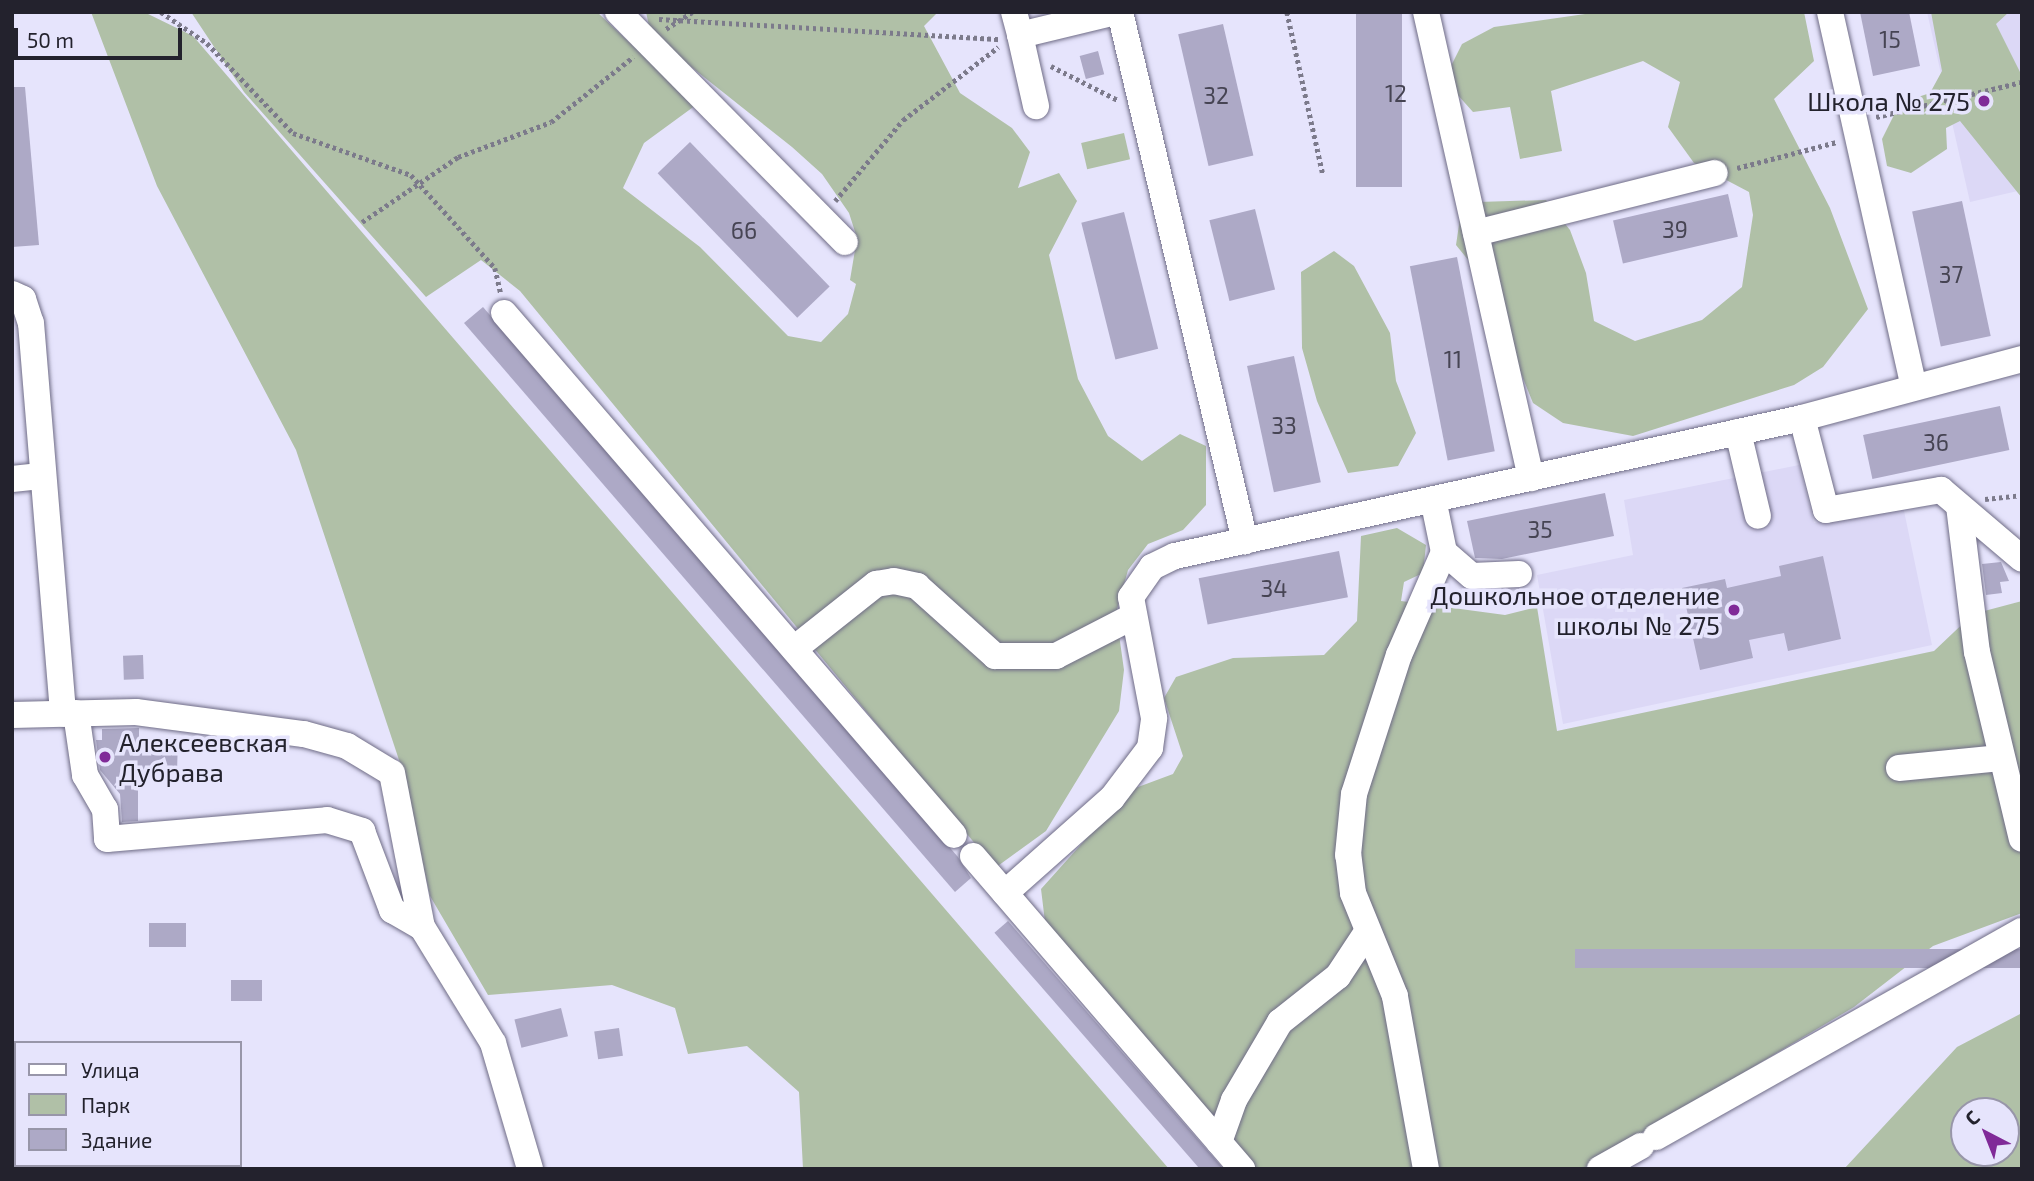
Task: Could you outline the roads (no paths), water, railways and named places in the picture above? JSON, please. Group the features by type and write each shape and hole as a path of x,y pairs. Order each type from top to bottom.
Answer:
{"street":[{"path":"1036,106 1019,32 1118,12 1245,541"},
{"path":"1426,12 1531,478"},
{"path":"1830,12 1913,383"},
{"path":"619,13 845,242"},
{"path":"1476,233 1715,173"},
{"path":"12,294 23,299 31,323 43,476 69,714 85,775 105,809 107,839 346,821 362,831 392,910 422,927"},
{"path":"505,313 954,835"},
{"path":"1005,893 1112,798 1150,748 1154,719 1132,617 1131,597 1152,567 1245,541 1802,418 1913,383 2022,359"},
{"path":"1802,418 1826,510 1941,490 2022,559"},
{"path":"1738,432 1758,516"},
{"path":"12,479 43,476"},
{"path":"1426,1169 1395,996 1367,932 1348,855 1354,794 1399,655 1444,552 1433,499"},
{"path":"1959,506 1977,652 2022,839"},
{"path":"1444,552 1472,576 1519,574"},
{"path":"794,649 876,584 894,581 917,586 995,656 1056,656 1132,617"},
{"path":"12,715 136,712 304,734 347,746 392,773 422,927 493,1043 530,1169"},
{"path":"1899,768 2001,758"},
{"path":"973,856 1242,1169"},
{"path":"1600,1169 2022,931"},
{"path":"1219,1142 1234,1100 1280,1022 1338,976 1367,932"}],"place":[{"name":"Школа № 275","path":"1984,101"},
{"name":"Дошкольное отделение школы № 275","path":"1734,610"},
{"name":"Алексеевская Дубрава","path":"105,757"}]}
